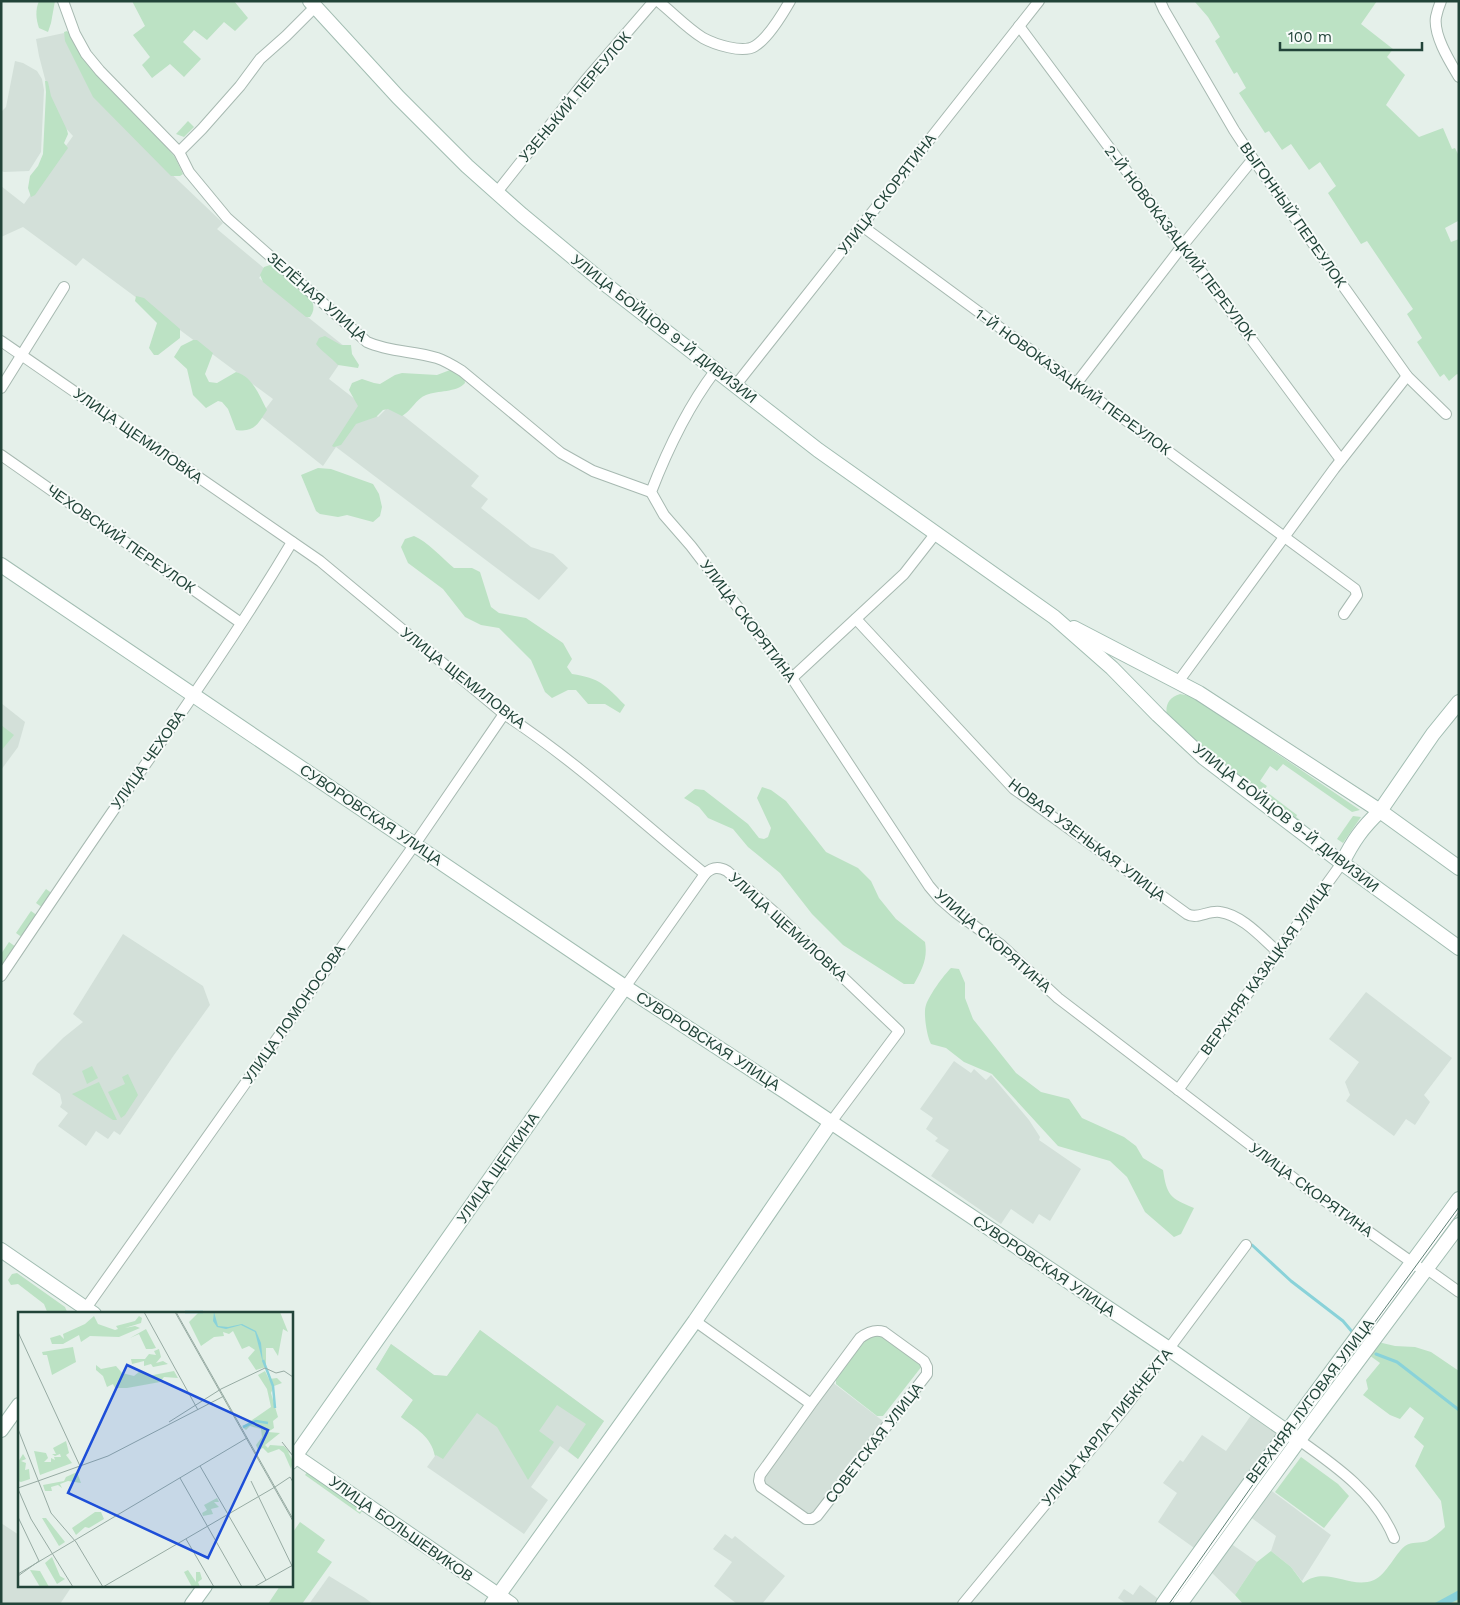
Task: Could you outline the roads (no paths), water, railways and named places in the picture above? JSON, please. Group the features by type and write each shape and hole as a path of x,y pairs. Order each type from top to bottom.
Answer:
{"street":[{"name":"ЗЕЛЁНАЯ УЛИЦА","path":"63,1 75,34 86,54 100,71 179,152 189,172 227,218 367,342 379,348 421,354 450,364 468,376 561,453 593,471 651,492"},
{"name":"УЗЕНЬКИЙ ПЕРЕУЛОК","path":"497,192 585,81 654,1"},
{"path":"658,1 704,38 728,47 747,49 762,40 790,1"},
{"name":"УЛИЦА СКОРЯТИНА","path":"735,386 1039,1"},
{"name":"ВЫГОННЫЙ ПЕРЕУЛОК","path":"1160,1 1234,130 1253,159 1407,376 1446,414"},
{"path":"1441,2 1436,17 1437,32 1459,77"},
{"path":"179,152 202,129 260,59 286,36 313,4"},
{"name":"УЛИЦА БОЙЦОВ 9-Й ДИВИЗИИ","path":"313,4 398,97 467,166 609,287 818,450 1054,617 1112,668 1204,758 1342,863 1459,948"},
{"name":"2-Й НОВОКАЗАЦКИЙ ПЕРЕУЛОК","path":"1019,26 1183,245 1340,460"},
{"path":"1076,384 1183,245 1253,159"},
{"name":"1-Й НОВОКАЗАЦКИЙ ПЕРЕУЛОК","path":"862,226 1355,589 1357,595 1344,614"},
{"path":"1,388 64,287"},
{"name":"УЛИЦА ЩЕМИЛОВКА","path":"1,341 320,561 504,714 527,729 580,770 705,874 718,867 728,871 781,918 899,1031 831,1122"},
{"path":"651,492 675,435 700,391 715,371"},
{"path":"1178,682 1340,460 1407,376"},
{"name":"ЧЕХОВСКИЙ ПЕРЕУЛОК","path":"1,455 241,623"},
{"name":"УЛИЦА СКОРЯТИНА","path":"651,492 664,515 692,546 792,678 929,886 940,899 967,922 1001,945 1058,998 1331,1206 1412,1263 1420,1268 1427,1269 1459,1292"},
{"path":"792,678 904,574 936,533"},
{"name":"УЛИЦА ЧЕХОВА","path":"1,976 194,695 292,542"},
{"name":"СУВОРОВСКАЯ УЛИЦА","path":"1,565 625,987 831,1122 1287,1430 1327,1460 1378,1506 1394,1538"},
{"name":"УЛИЦА БОЙЦОВ 9-Й ДИВИЗИИ","path":"1054,617 1199,693 1380,811 1459,868"},
{"name":"НОВАЯ УЗЕНЬКАЯ УЛИЦА","path":"856,619 1014,789 1186,914 1195,917 1216,912 1233,916 1278,952"},
{"name":"ВЕРХНЯЯ КАЗАЦКАЯ УЛИЦА","path":"1178,1090 1342,863 1358,834 1380,811 1433,734 1459,702"},
{"name":"УЛИЦА ЛОМОНОСОВА","path":"88,1312 218,1121 415,844 504,714"},
{"name":"УЛИЦА ЩЕПКИНА","path":"293,1457 705,874"},
{"path":"495,1599 694,1321 831,1122"},
{"name":"ВЕРХНЯЯ ЛУГОВАЯ УЛИЦА","path":"1163,1604 1287,1430 1459,1199"},
{"name":"ВЕРХНЯЯ ЛУГОВАЯ УЛИЦА","path":"1180,1604 1459,1225"},
{"name":"УЛИЦА КАРЛА ЛИБКНЕХТА","path":"963,1604 1124,1409 1246,1246"},
{"path":"1,1250 88,1312"},
{"path":"694,1321 810,1404"},
{"name":"СОВЕТСКАЯ УЛИЦА","path":"878,1330 884,1332 924,1361 927,1367 927,1374 817,1516 812,1519 806,1519 761,1487 758,1480 810,1404 860,1338 871,1331 878,1330"},
{"path":"1,1430 18,1406"},
{"name":"УЛИЦА БОЛЬШЕВИКОВ","path":"293,1457 495,1599 511,1604"},
{"path":"192,1604 204,1588"}],"water":[{"path":"1459,1590 1459,1599 1449,1604 1426,1604 1435,1603"}],"waterway":[{"path":"1252,1245 1291,1281 1343,1321 1354,1334"},
{"path":"1376,1354 1397,1362 1459,1410"}],"tram line":[{"path":"1169,1604 1290,1432 1361,1341 1459,1207"}]}
